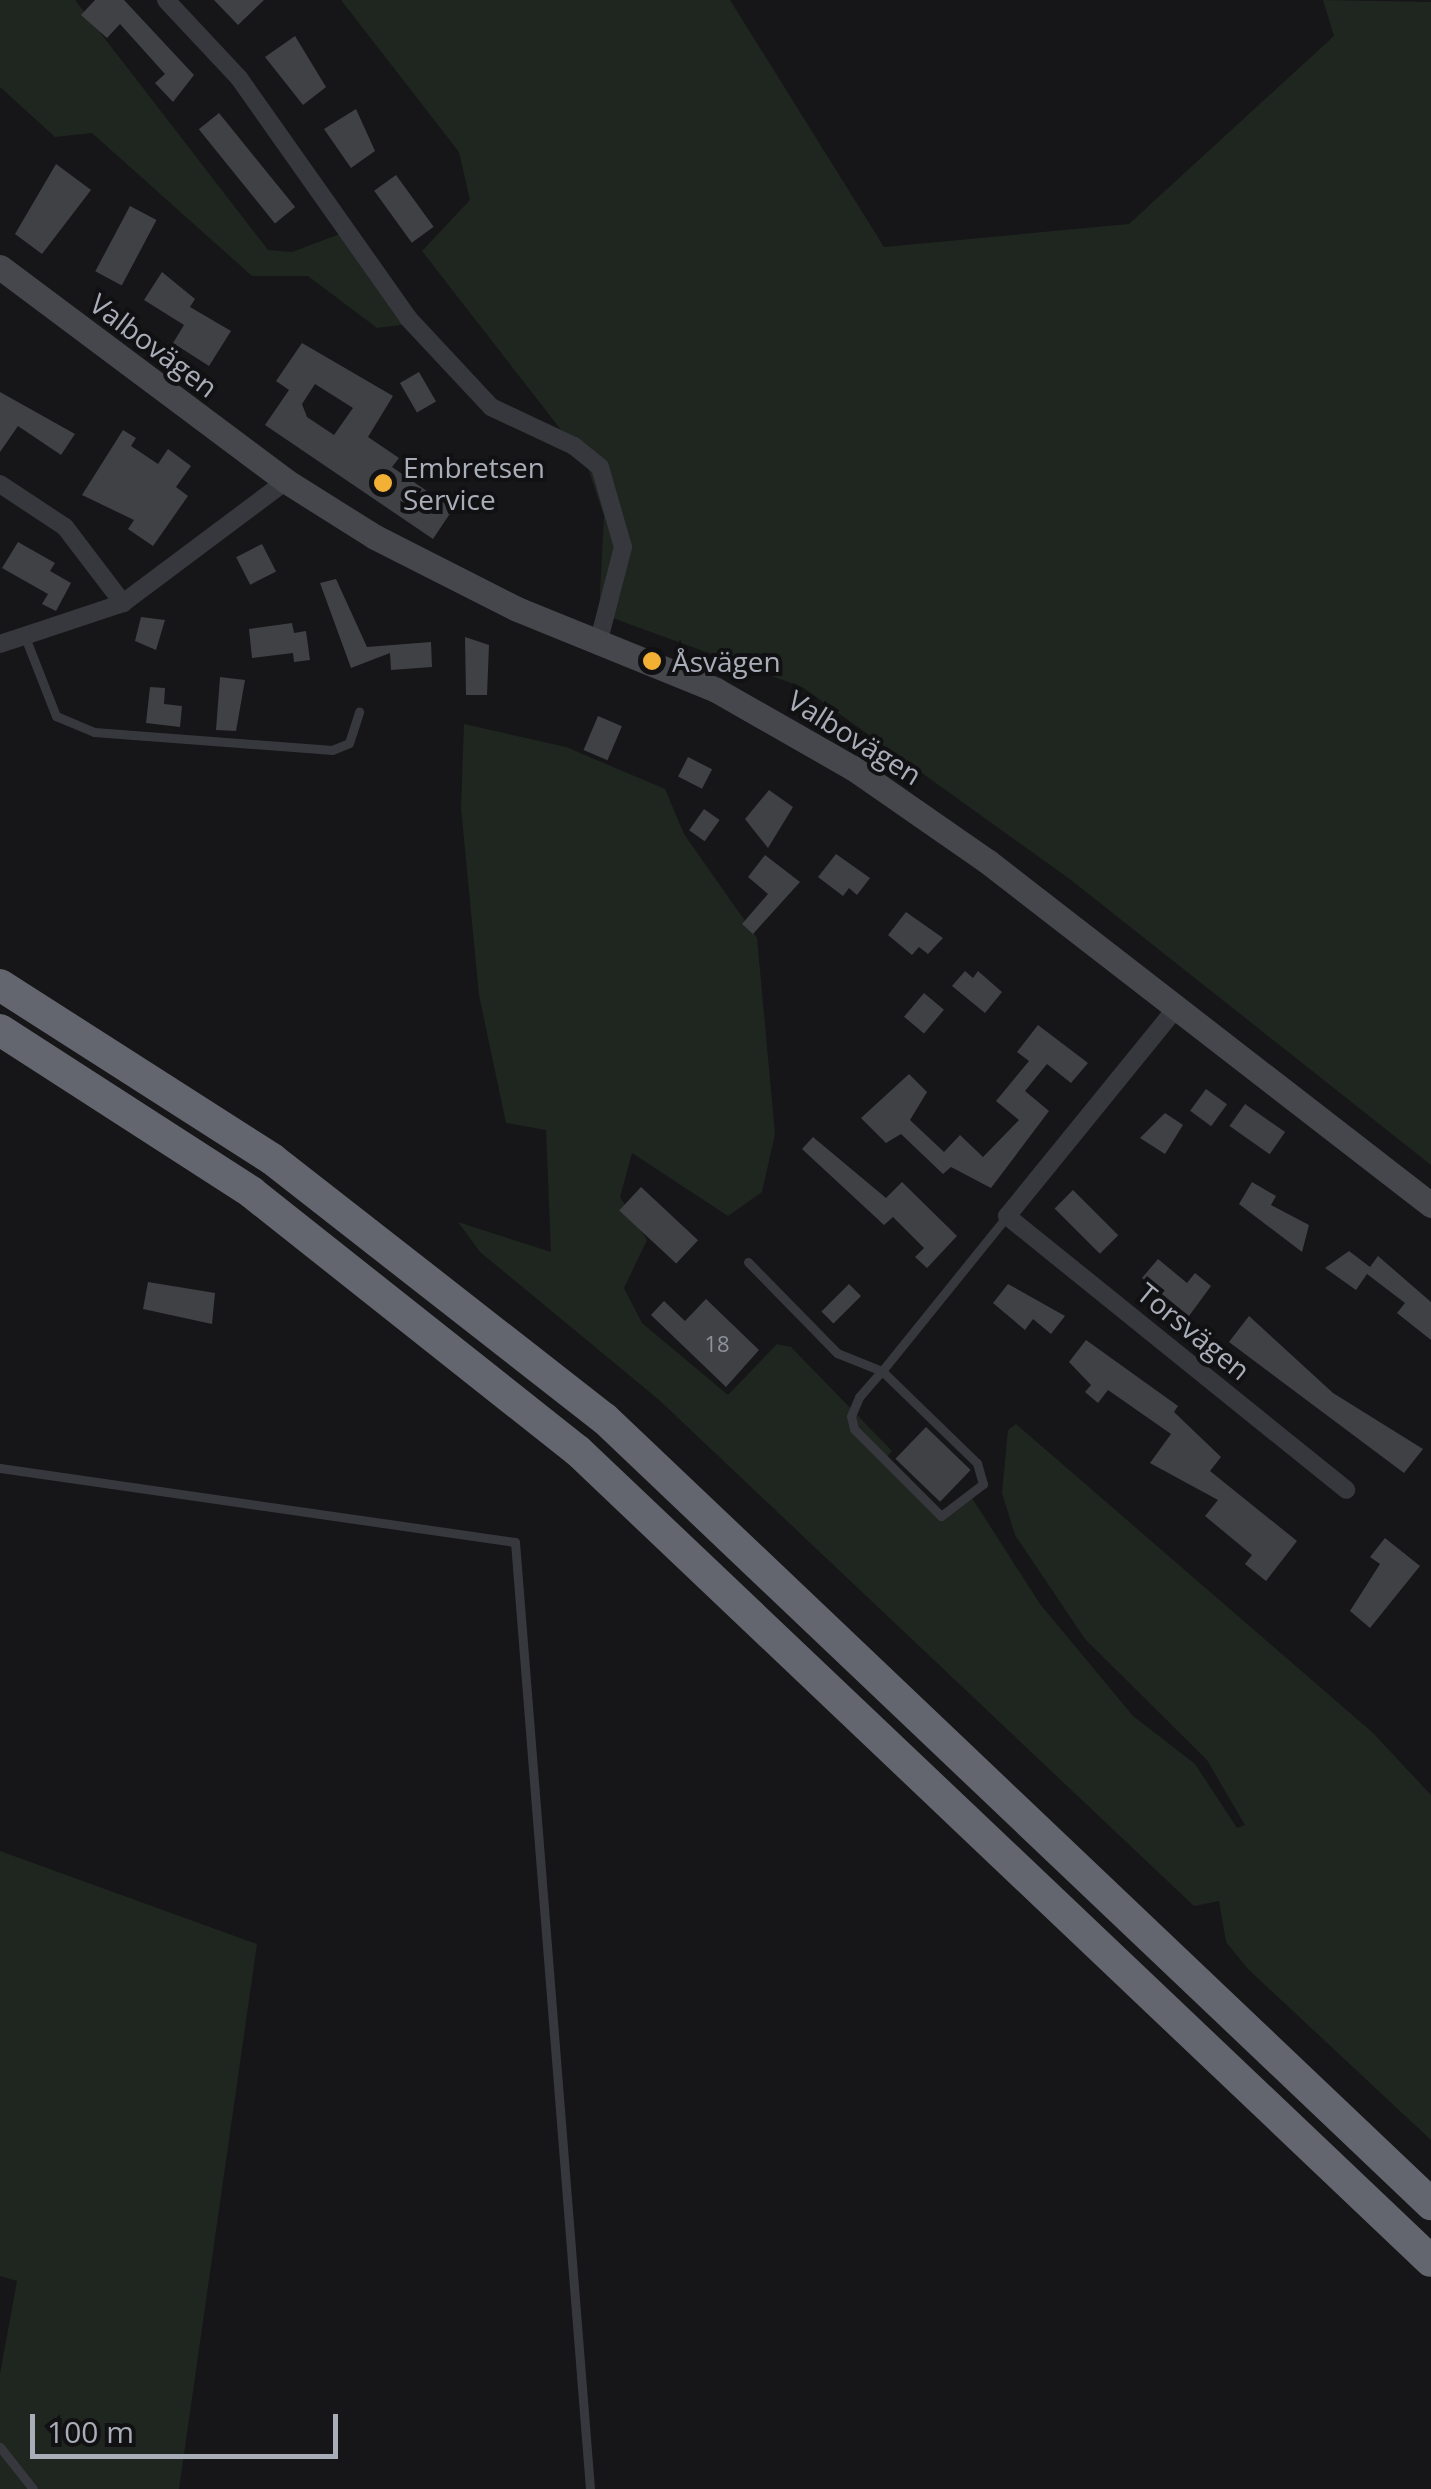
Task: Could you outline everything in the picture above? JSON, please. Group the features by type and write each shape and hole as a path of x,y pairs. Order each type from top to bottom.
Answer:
{"highway":[{"path":"0,985 288,1171 605,1419 1431,2204"},
{"path":"0,1030 251,1192 578,1451 1431,2260"}],"main road":[{"name":"Valbovägen","path":"0,268 286,480 434,572 716,690 853,768 1176,1007 1431,1206"}],"street":[{"path":"166,0 240,78 408,318 491,408 574,446 600,467 623,547 599,640"},
{"path":"0,644 123,602 286,480"},
{"path":"0,484 65,526 123,602"},
{"path":"1007,1216 1176,1007"},
{"name":"Torsvägen","path":"1007,1216 1346,1490"}],"lane":[{"path":"24,634 56,716 94,732 332,750 349,743 359,712"},
{"path":"748,1262 837,1353 882,1371 983,1472 983,1484 952,1514 942,1516 854,1429 859,1398 882,1371 1007,1216"},
{"path":"0,1468 516,1542 590,2489"},
{"path":"0,2447 33,2489"}],"shaded area":[{"path":"0,0 75,0 268,250 292,252 345,232 409,324 377,328 308,276 252,276 92,133 55,137 0,87"},
{"path":"341,0 730,0 884,247 1129,224 1334,36 1323,0 1431,2 1431,1165 1071,880 802,687 599,613 604,516 586,462 422,251 470,200 459,152"},
{"path":"464,724 566,747 665,789 684,834 757,938 775,1134 762,1192 728,1216 632,1153 620,1197 647,1240 624,1288 642,1323 728,1395 777,1344 791,1347 892,1451 883,1461 944,1519 972,1498 1040,1604 1133,1716 1195,1764 1237,1828 1245,1825 1207,1760 1085,1639 1015,1535 1002,1493 1008,1430 1016,1424 1373,1733 1431,1795 1431,2140 1248,1969 1226,1942 1219,1901 1194,1906 658,1399 480,1252 458,1222 551,1252 546,1130 506,1123 479,995 461,808"},
{"path":"0,1851 257,1944 179,2489 0,2489 0,2374 17,2281 0,2276"}],"building":[{"path":"95,0 124,0 194,75 173,102 155,83 165,74 120,24 107,38 81,15"},
{"path":"214,0 264,0 238,25"},
{"path":"295,36 326,87 303,105 265,57"},
{"path":"356,109 375,151 351,168 324,129"},
{"path":"219,113 295,207 275,223 199,129"},
{"path":"56,164 91,190 42,254 15,234"},
{"path":"396,175 434,227 412,243 374,191"},
{"path":"130,206 156,220 122,285 95,271"},
{"path":"162,272 195,299 190,307 231,331 209,366 173,343 184,325 144,300"},
{"path":"302,343 393,396 368,437 399,458 392,467 453,509 433,539 265,425 289,390 276,381","holes":["315,384 353,408 334,435 307,417 302,404"]},
{"path":"419,372 436,401 417,412 400,383"},
{"path":"0,392 75,434 61,455 18,426 0,452"},
{"path":"123,430 136,438 131,446 158,464 168,449 191,466 176,487 188,496 153,546 128,529 134,520 82,495"},
{"path":"18,542 55,563 50,571 71,583 56,611 42,604 48,594 2,568"},
{"path":"262,544 276,572 250,585 236,557"},
{"path":"336,579 367,647 431,642 432,667 391,670 390,653 351,668 320,583"},
{"path":"141,617 165,620 156,650 135,641"},
{"path":"292,623 294,633 306,631 310,660 294,662 293,653 252,658 249,629"},
{"path":"465,637 489,645 487,695 466,695"},
{"path":"220,677 245,680 236,731 216,730"},
{"path":"150,687 165,688 164,704 182,706 180,727 146,723"},
{"path":"598,716 622,726 607,760 584,750"},
{"path":"688,757 712,769 702,789 678,777"},
{"path":"769,790 793,807 768,848 745,819"},
{"path":"704,809 720,820 705,841 689,830"},
{"path":"836,854 870,878 857,895 849,888 843,896 818,877"},
{"path":"765,855 800,882 753,934 742,924 768,894 748,877"},
{"path":"906,912 943,938 928,954 919,947 912,955 888,935"},
{"path":"965,971 973,978 978,971 1002,992 985,1013 952,986"},
{"path":"924,993 944,1010 924,1033 904,1017"},
{"path":"1038,1025 1088,1063 1071,1083 1047,1064 1025,1091 1049,1111 991,1188 951,1167 943,1174 901,1134 886,1143 861,1118 909,1074 927,1092 910,1120 944,1152 960,1135 983,1157 1019,1120 996,1101 1029,1061 1017,1052"},
{"path":"1206,1089 1227,1104 1211,1126 1190,1111"},
{"path":"1245,1104 1285,1132 1270,1154 1230,1126"},
{"path":"1165,1113 1183,1125 1165,1154 1140,1138"},
{"path":"813,1137 886,1198 902,1182 957,1236 927,1268 915,1257 924,1248 893,1217 884,1225 802,1149"},
{"path":"1252,1182 1276,1196 1271,1205 1309,1225 1302,1252 1239,1204"},
{"path":"641,1187 698,1240 676,1264 619,1210"},
{"path":"1073,1190 1118,1235 1100,1254 1055,1208"},
{"path":"1349,1251 1370,1267 1378,1256 1431,1302 1431,1340 1397,1313 1405,1303 1367,1274 1356,1290 1325,1268"},
{"path":"1158,1259 1187,1283 1195,1273 1211,1286 1189,1316 1142,1278"},
{"path":"148,1282 215,1293 212,1324 143,1309"},
{"path":"849,1284 861,1296 833,1324 821,1312"},
{"path":"1008,1284 1065,1316 1051,1334 1033,1319 1025,1330 993,1303"},
{"path":"706,1299 759,1350 726,1387 651,1315 664,1301 685,1321"},
{"path":"1249,1316 1333,1393 1423,1449 1404,1473 1229,1342"},
{"path":"1086,1340 1178,1406 1174,1412 1221,1457 1210,1471 1297,1541 1266,1581 1245,1564 1252,1555 1205,1516 1218,1500 1150,1463 1171,1434 1108,1390 1098,1403 1085,1392 1091,1385 1069,1362"},
{"path":"926,1427 971,1470 940,1502 895,1459"},
{"path":"1385,1538 1420,1566 1370,1628 1350,1611 1380,1564 1370,1557"}],"place":[{"name":"Embretsen Service","path":"383,483"},
{"name":"Åsvägen","path":"652,661"}]}
